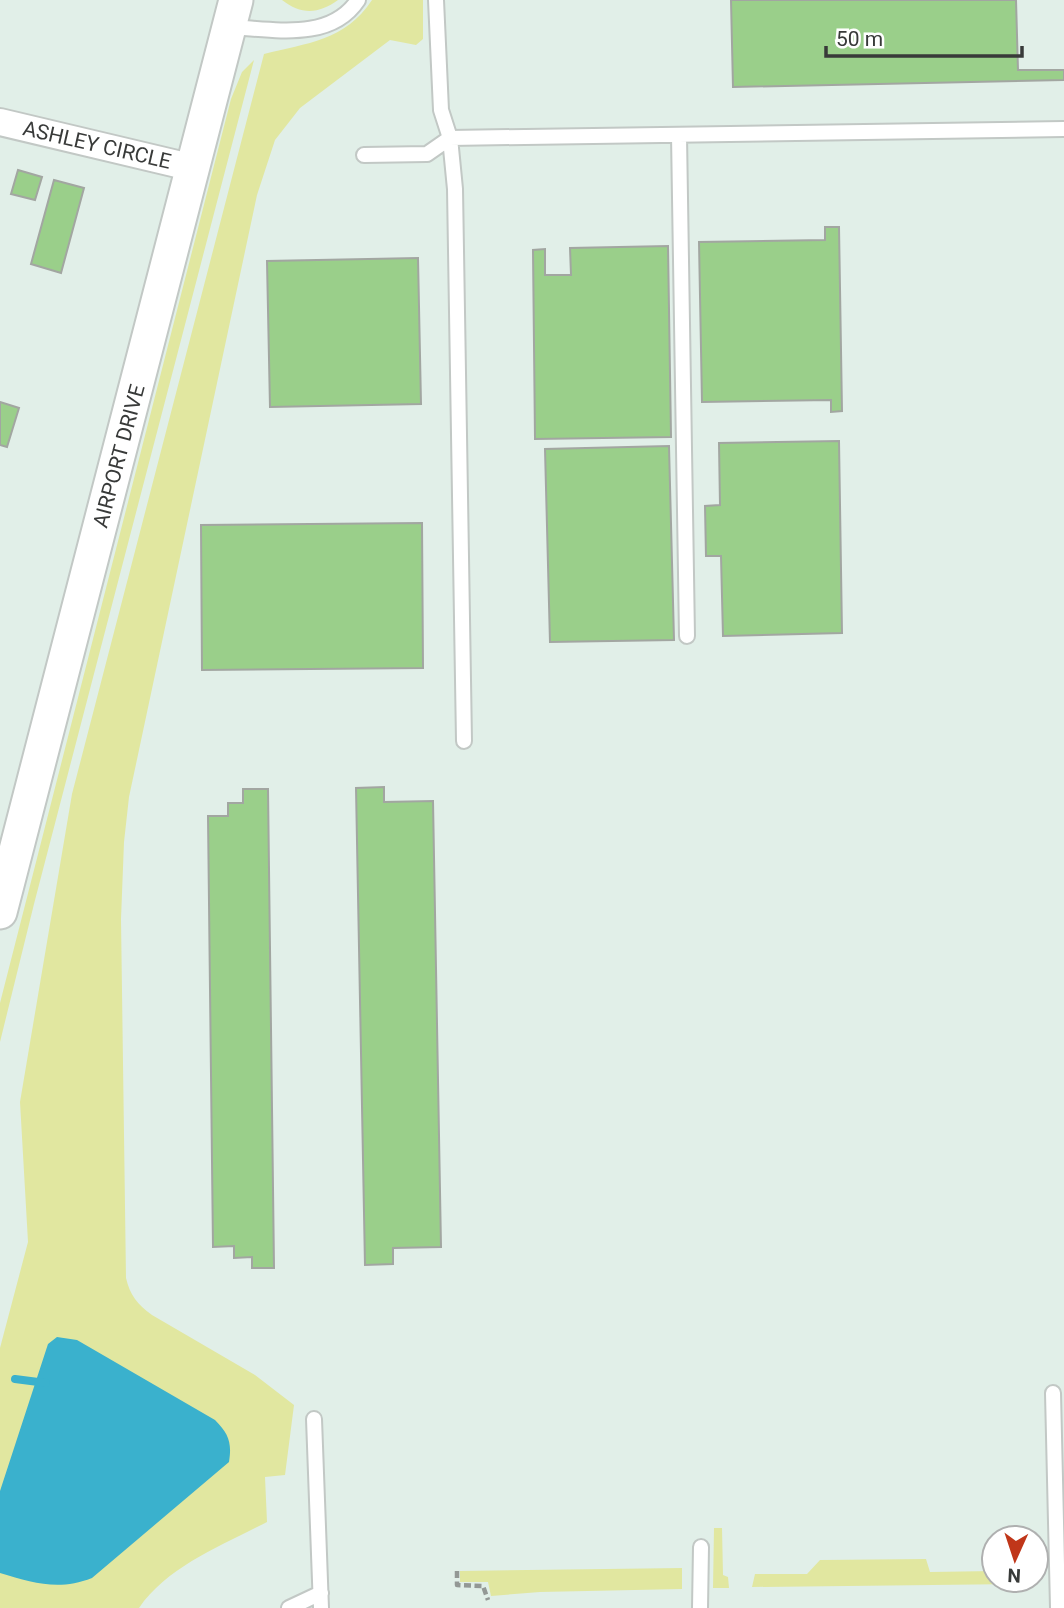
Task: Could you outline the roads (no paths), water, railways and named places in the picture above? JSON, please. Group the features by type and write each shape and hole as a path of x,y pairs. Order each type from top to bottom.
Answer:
{"street":[{"name":"AIRPORT DRIVE","path":"0,912 233,13"},
{"name":"ASHLEY CIRCLE","path":"0,122 194,168"}],"lane":[{"path":"233,13 313,30 349,13 358,0"},
{"path":"436,0 441,110 450,138 455,189 464,741"},
{"path":"364,155 427,154 450,138 1064,129"},
{"path":"679,135 687,636"},
{"path":"1053,1393 1058,1608"},
{"path":"289,1608 321,1601 314,1419"},
{"path":"700,1608 701,1547"}],"water":[{"path":"57,1337 77,1340 215,1420 224,1430 230,1449 229,1462 92,1578 57,1585 0,1573 0,1491 48,1344"}],"waterway":[{"path":"15,1379 46,1383"}]}
